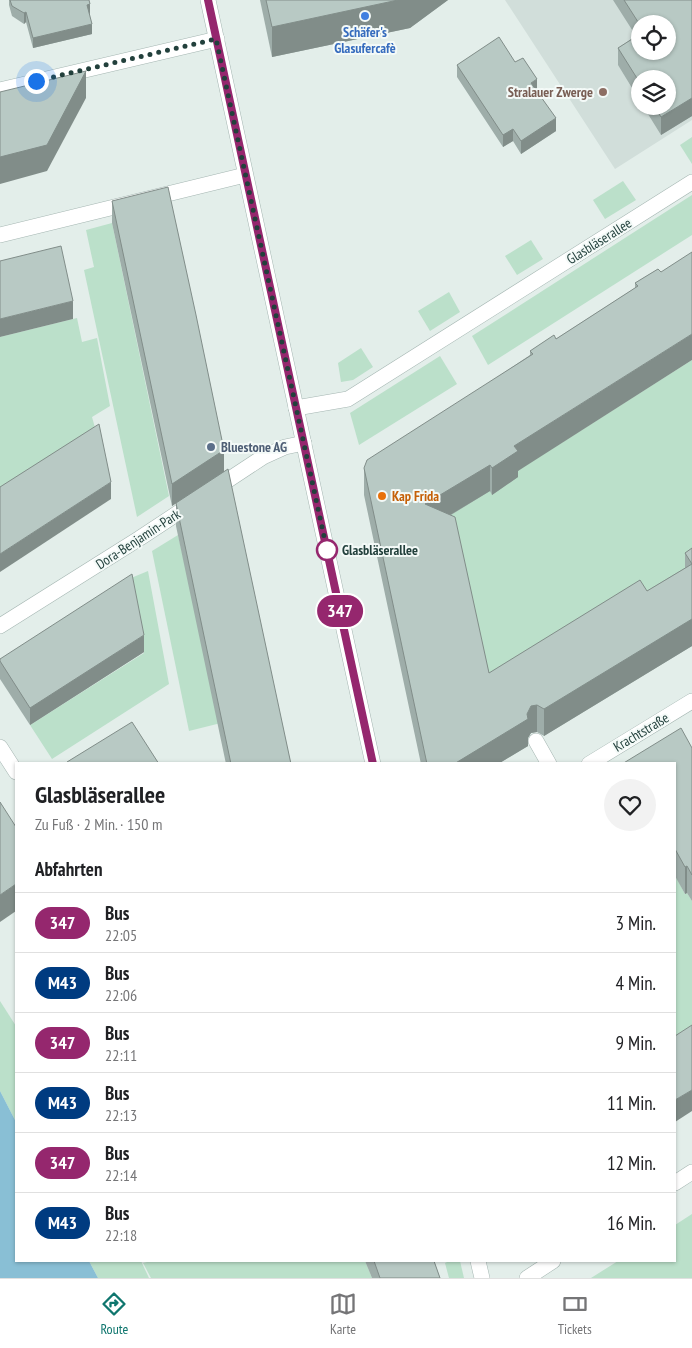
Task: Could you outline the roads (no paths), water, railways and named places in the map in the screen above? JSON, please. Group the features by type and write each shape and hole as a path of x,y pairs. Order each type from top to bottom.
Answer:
{"street":[{"path":"208,0 373,762"},
{"path":"0,90 216,39"},
{"path":"0,235 245,175"},
{"name":"Glasbläserallee","path":"296,408 348,399 692,182"},
{"name":"Dora-Benjamin-Park","path":"0,626 140,538 263,457 304,443"},
{"name":"Krachtstraße","path":"592,762 692,701"},
{"path":"536,741 548,762"},
{"path":"0,747 15,770"},
{"path":"676,1182 692,1172"},
{"path":"478,1262 482,1278"},
{"path":"527,1278 551,1262"}],"water":[{"path":"0,1091 15,1120 15,1262 90,1262 98,1278 0,1278"}],"place":[{"name":"Schäfer's Glasufercafè","path":"365,16"},
{"name":"Stralauer Zwerge","path":"603,92"},
{"name":"Bluestone AG","path":"211,447"},
{"name":"Kap Frida","path":"382,496"},
{"name":"Glasbläserallee","path":"327,550"}]}
